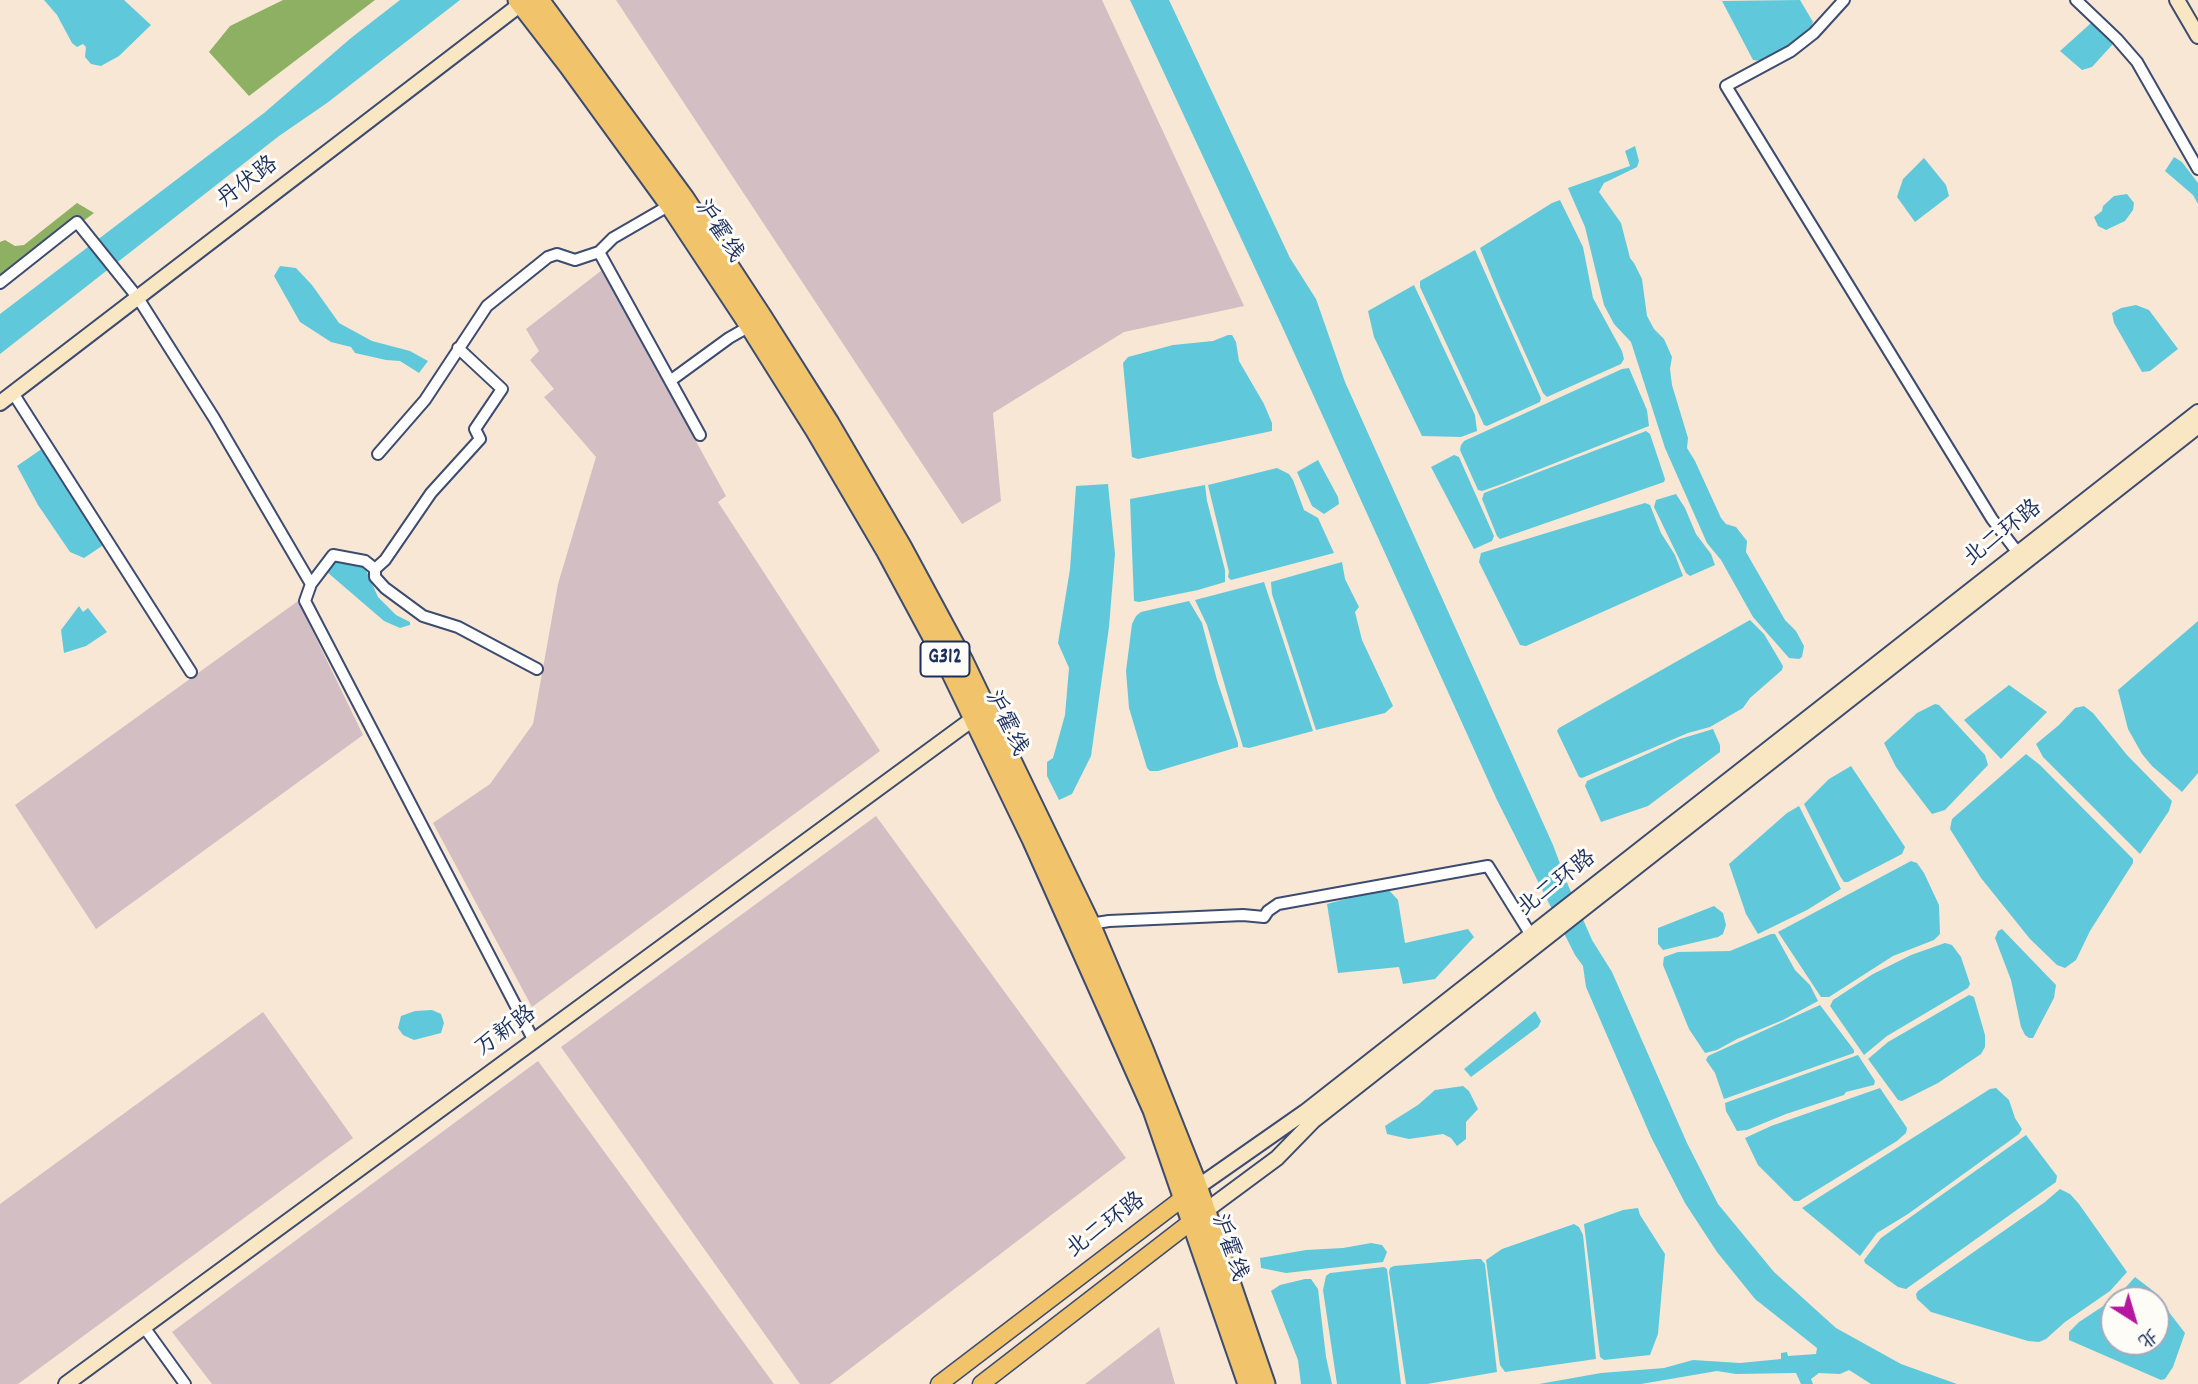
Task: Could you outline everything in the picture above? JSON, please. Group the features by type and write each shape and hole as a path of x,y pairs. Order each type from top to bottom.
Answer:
{"highway":[{"name":"沪霍线","path":"526,1 677,202 829,423 901,546 963,661 1090,924 1143,1049 1190,1192 1265,1384"},
{"name":"沪霍线","path":"677,202 887,552 974,718 1032,839 1190,1192"},
{"name":"沪霍线","path":"1199,1216 1248,1384"}],"main road":[{"path":"2177,0 2198,36"},
{"name":"丹伏路","path":"0,403 134,293 526,1"},
{"name":"北二环路","path":"1594,893 2198,412"},
{"name":"北二环路","path":"939,1384 1190,1192 1306,1112 1594,893 2198,426"},
{"name":"万新路","path":"66,1384 974,718"},
{"name":"北二环路","path":"981,1384 1277,1158 1313,1121 1538,935"}],"street":[{"path":"1844,0 1814,33 1791,51 1726,86 1992,519 2018,553"},
{"path":"2076,0 2137,62 2198,169"},
{"path":"378,454 425,400 487,306 548,257 557,254 575,260 599,252 613,239 677,202"},
{"path":"0,283 77,222 134,293 214,418 311,584"},
{"path":"599,252 701,435"},
{"path":"670,381 750,326"},
{"path":"374,569 385,561 431,493 480,439 475,429 502,389 458,348"},
{"path":"13,393 191,672"},
{"path":"534,1041 305,601 311,584 333,555 365,561 374,569 375,577 385,588 422,616 458,627 537,669"},
{"path":"1090,924 1243,915 1264,917 1278,905 1314,896 1488,866 1538,935"},
{"path":"144,1327 185,1384"}],"shaded area":[{"path":"616,0 1102,0 1244,306 1124,332 993,413 1001,501 962,524"},
{"path":"602,270 726,496 718,502 880,751 532,1007 433,823 490,784 533,724 558,584 596,457 544,397 554,389 530,360 539,351 526,329"},
{"path":"298,601 363,735 96,929 15,805"},
{"path":"876,816 1126,1158 830,1384 800,1384 561,1047"},
{"path":"263,1012 353,1138 18,1384 0,1384 0,1204"},
{"path":"538,1061 774,1384 212,1384 172,1332"},
{"path":"1159,1327 1175,1384 1085,1384"}],"green space":[{"path":"283,0 375,0 249,96 209,52 230,26"},
{"path":"77,203 94,213 0,283 0,242 5,240 15,246 24,245"}],"water":[{"path":"44,0 124,0 151,25 119,56 101,66 91,64 85,57 86,47 83,44 77,47 72,43 57,15"},
{"path":"400,0 460,0 327,103 279,136 0,354 0,314 264,113"},
{"path":"1130,0 1169,0 1290,258 1316,299 1345,382 1553,845 1592,940 1612,972 1687,1143 1718,1204 1774,1272 1836,1328 1901,1364 1957,1384 1871,1384 1849,1370 1840,1374 1819,1373 1811,1379 1813,1384 1801,1384 1796,1373 1736,1374 1717,1371 1641,1384 1539,1384 1601,1373 1664,1368 1693,1360 1740,1363 1781,1359 1781,1353 1787,1352 1788,1356 1816,1354 1817,1348 1755,1299 1717,1252 1685,1203 1651,1137 1586,987 1583,966 1497,800 1281,324"},
{"path":"1800,0 1813,22 1810,29 1761,61 1753,60 1722,1"},
{"path":"2091,23 2113,44 2092,67 2082,70 2060,51"},
{"path":"1635,146 1639,161 1637,167 1604,183 1599,192 1621,223 1630,258 1642,279 1647,316 1664,339 1672,357 1672,385 1688,438 1687,448 1721,518 1726,524 1736,527 1747,541 1746,552 1785,620 1796,631 1804,646 1799,659 1789,658 1753,617 1721,560 1707,543 1665,448 1631,342 1614,324 1604,305 1585,227 1568,188 1630,166 1625,151"},
{"path":"2174,157 2182,162 2198,183 2198,204 2193,195 2165,171"},
{"path":"1924,158 1946,185 1949,196 1915,222 1897,197 1903,179"},
{"path":"2127,194 2134,203 2133,210 2125,221 2106,230 2098,226 2094,217 2102,211 2103,206 2114,196"},
{"path":"1560,200 1583,247 1593,298 1624,359 1621,364 1547,397 1501,300 1480,248"},
{"path":"1475,250 1541,398 1540,402 1487,426 1484,425 1420,287 1420,281"},
{"path":"280,266 296,268 312,285 339,323 372,341 410,351 428,361 419,373 400,361 355,353 351,347 331,342 300,322 274,276"},
{"path":"1414,285 1475,415 1477,431 1461,437 1422,436 1374,337 1368,311"},
{"path":"2136,305 2149,310 2178,349 2150,371 2142,372 2114,323 2112,313"},
{"path":"1232,335 1236,342 1239,361 1264,404 1272,423 1272,431 1138,459 1132,457 1123,363 1128,357 1173,345 1213,341"},
{"path":"1629,368 1647,410 1649,426 1502,484 1478,490 1460,450 1464,441"},
{"path":"1646,431 1650,434 1664,482 1500,539 1497,536 1482,499 1484,493"},
{"path":"43,448 102,541 102,546 84,558 70,552 38,505 17,466"},
{"path":"1454,455 1459,457 1494,536 1492,541 1474,549 1431,467"},
{"path":"1318,460 1338,497 1339,504 1324,514 1312,506 1297,472"},
{"path":"1277,468 1289,474 1304,510 1318,518 1334,553 1231,580 1228,577 1208,485"},
{"path":"1108,484 1115,554 1109,627 1091,756 1072,794 1059,800 1047,776 1047,762 1053,758 1065,715 1069,668 1058,643 1070,569 1076,486"},
{"path":"1205,485 1225,570 1225,582 1198,590 1134,601 1130,499"},
{"path":"1676,494 1715,565 1690,576 1686,573 1654,507 1656,500"},
{"path":"1645,503 1650,505 1683,576 1526,646 1520,645 1479,562 1481,553"},
{"path":"334,562 359,565 366,570 378,597 396,615 410,622 410,625 400,628 384,621 327,572"},
{"path":"1342,562 1345,579 1359,607 1355,612 1362,640 1393,706 1385,713 1316,730 1272,594 1271,582"},
{"path":"1264,582 1313,731 1249,748 1243,747 1207,625 1195,600"},
{"path":"1189,601 1202,623 1238,747 1158,771 1150,771 1129,708 1126,671 1132,624 1141,612"},
{"path":"79,606 83,612 88,608 107,632 86,646 64,653 61,630"},
{"path":"1750,620 1764,634 1783,666 1743,708 1710,727 1688,733 1579,777 1557,731 1559,728"},
{"path":"2198,621 2198,773 2182,792 2142,754 2128,729 2118,690"},
{"path":"2009,685 2047,712 2001,759 1964,720"},
{"path":"1935,704 1939,705 1985,755 1988,765 1945,810 1932,814 1896,767 1884,743 1917,713"},
{"path":"2084,706 2172,801 2169,811 2140,854 2043,757 2036,744 2075,708"},
{"path":"1713,729 1720,752 1648,806 1601,822 1585,786 1587,781 1680,739"},
{"path":"2026,754 2133,859 2076,960 2065,968 2057,965 2030,939 1981,878 1950,829 1952,819"},
{"path":"1851,766 1905,847 1902,854 1844,882 1804,804 1829,779"},
{"path":"1799,806 1841,889 1807,910 1758,934 1746,914 1729,864 1787,813"},
{"path":"1911,861 1917,863 1924,873 1939,905 1940,934 1934,940 1893,956 1829,997 1821,997 1778,932"},
{"path":"1387,888 1398,900 1405,943 1468,929 1474,937 1435,979 1403,984 1399,967 1338,973 1327,904"},
{"path":"1714,906 1723,913 1726,925 1723,934 1663,950 1658,944 1658,928"},
{"path":"2002,929 2056,985 2054,998 2033,1038 2025,1035 2021,1027 2011,980 1995,938"},
{"path":"1775,934 1795,970 1810,985 1818,1001 1783,1020 1705,1053 1689,1029 1663,965 1664,957 1678,952 1730,951"},
{"path":"1945,943 1952,945 1961,957 1970,984 1968,988 1887,1036 1864,1055 1830,1006 1833,1000 1873,974 1911,955"},
{"path":"1969,995 1974,997 1985,1035 1985,1047 1981,1054 1938,1083 1902,1101 1898,1100 1868,1059 1888,1042"},
{"path":"1820,1005 1854,1053 1724,1099 1715,1073 1706,1060 1708,1056"},
{"path":"432,1010 441,1014 444,1023 441,1033 414,1040 403,1035 398,1028 401,1016 415,1011"},
{"path":"1535,1011 1541,1021 1538,1027 1471,1077 1464,1069"},
{"path":"1858,1055 1875,1081 1874,1085 1846,1092 1747,1130 1737,1131 1726,1111 1725,1103"},
{"path":"1463,1086 1469,1091 1478,1109 1466,1122 1466,1139 1457,1146 1451,1138 1443,1134 1409,1139 1387,1134 1385,1126 1418,1105 1435,1090"},
{"path":"1880,1088 1907,1128 1906,1133 1897,1141 1799,1201 1794,1201 1758,1165 1745,1138 1771,1126"},
{"path":"1996,1088 2009,1100 2022,1129 2019,1134 1908,1214 1877,1233 1860,1256 1802,1208 1990,1089"},
{"path":"2026,1135 2057,1176 2056,1182 1906,1289 1898,1287 1865,1263 1864,1260 1881,1238"},
{"path":"2060,1189 2070,1194 2127,1272 2114,1286 2100,1286 2100,1298 2046,1339 2039,1342 2028,1341 1931,1312 1917,1299 1918,1291"},
{"path":"1638,1208 1665,1254 1658,1334 1650,1355 1604,1360 1600,1357 1584,1224 1623,1210"},
{"path":"1574,1224 1583,1235 1596,1359 1505,1372 1500,1365 1486,1260 1502,1249"},
{"path":"1371,1243 1382,1245 1387,1252 1383,1262 1286,1273 1261,1268 1260,1258"},
{"path":"1481,1259 1485,1264 1497,1372 1427,1384 1406,1384 1390,1268"},
{"path":"1384,1267 1387,1269 1401,1384 1337,1384 1323,1290 1326,1276 1330,1273"},
{"path":"2135,1277 2147,1286 2127,1286"},
{"path":"1311,1279 1318,1289 1332,1384 1301,1384 1298,1360 1271,1291 1280,1285"},
{"path":"2100,1308 2100,1353 2069,1340 2069,1332"},
{"path":"2170,1313 2185,1333 2173,1367 2165,1379 2161,1380 2106,1356 2170,1356"}]}
